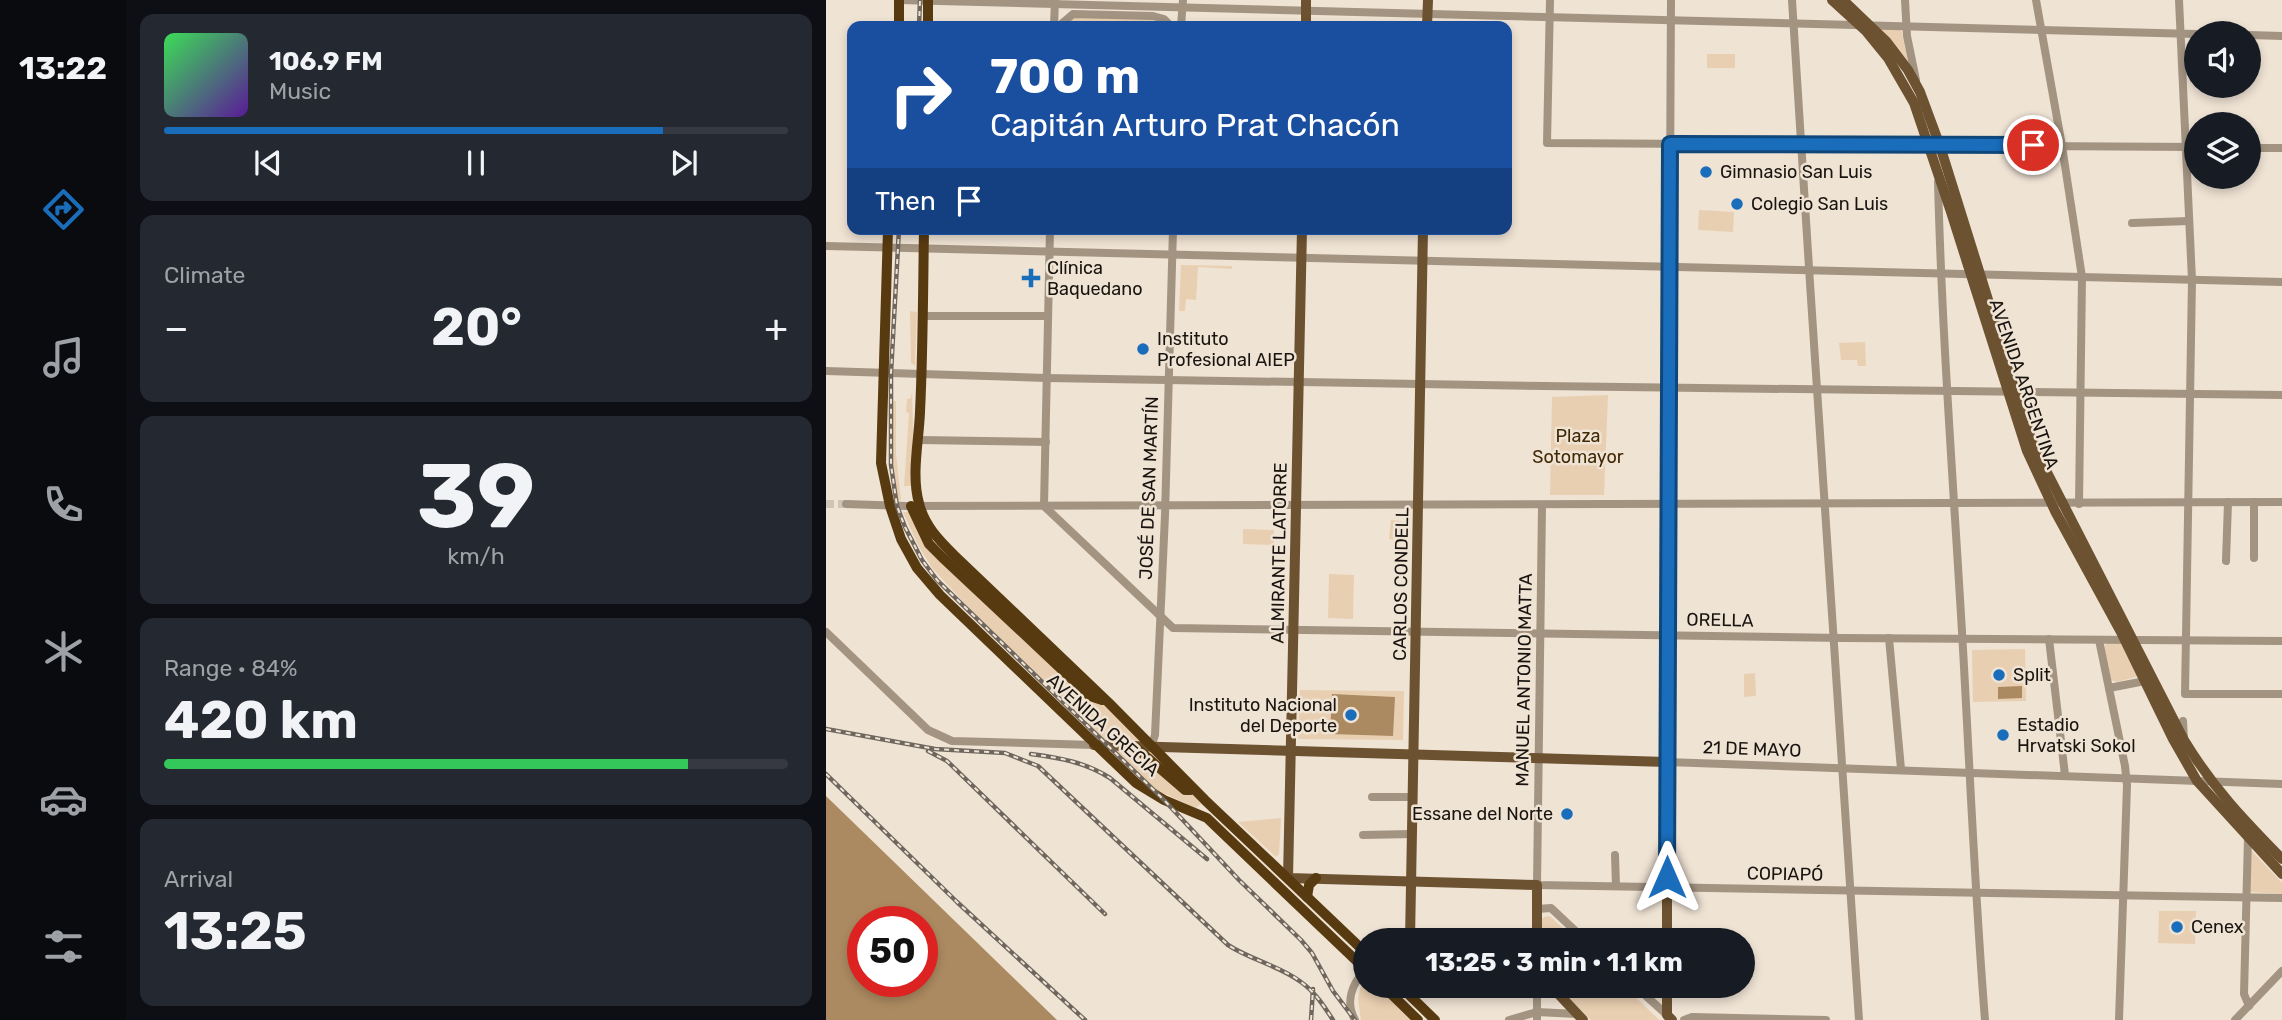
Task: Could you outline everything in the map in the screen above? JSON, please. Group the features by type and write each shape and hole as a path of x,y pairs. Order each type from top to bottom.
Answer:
{"highway":[{"path":"899,21 900,0"},
{"path":"928,0 928,21"},
{"name":"AVENIDA GRECIA","path":"887,235 881,463 901,540 917,568 940,595 1136,783 1164,800 1207,818 1353,958"},
{"path":"915,506 922,374 924,235"},
{"name":"AVENIDA GRECIA","path":"915,506 935,537 1353,941"},
{"path":"1134,746 1185,790 1193,789"},
{"path":"1263,872 1288,878 1285,883 1287,895"},
{"path":"1307,897 1309,886 1317,878"},
{"path":"1395,998 1418,1020"},
{"path":"1415,998 1435,1020"}],"main road":[{"path":"1427,21 1428,0"},
{"name":"AVENIDA ARGENTINA","path":"1832,0 1860,25 1888,58 1904,83 1934,146 1938,172 1975,273"},
{"name":"AVENIDA ARGENTINA","path":"1843,0 1871,25 1892,49 1917,85 2012,392 2027,451 2183,740 2210,781 2282,859"},
{"name":"ALMIRANTE LATORRE","path":"1288,878 1301,235"},
{"name":"CARLOS CONDELL","path":"1410,928 1423,235"},
{"name":"AVENIDA ARGENTINA","path":"2128,640 2173,739 2197,781 2282,874"},
{"name":"21 DE MAYO","path":"1094,745 1667,762"},
{"path":"1667,762 1667,928"},
{"name":"COPIAPÓ","path":"1288,878 1537,885"},
{"name":"MANUEL ANTONIO MATTA","path":"1537,885 1537,928"},
{"path":"1562,998 1580,1017"},
{"path":"1668,998 1670,1018"}],"street":[{"path":"900,0 1306,5 1427,14 2184,33"},
{"path":"1550,0 1547,143 2184,147"},
{"path":"1667,762 1671,0"},
{"path":"1792,0 1840,767 1859,1020"},
{"path":"1905,0 1906,26 1917,85"},
{"path":"2036,0 2082,277 2079,503"},
{"path":"2179,0 2184,124"},
{"path":"1055,2 1057,21"},
{"path":"1064,21 1073,15 1153,16 1165,21"},
{"path":"2261,35 2282,36"},
{"path":"2261,148 2282,148"},
{"path":"1938,172 1946,391 1975,894 1985,1020"},
{"path":"2187,189 2192,280 2185,694 2282,694"},
{"path":"2132,223 2189,221"},
{"path":"1050,235 1044,506 1161,618"},
{"name":"JOSÉ DE SAN MARTÍN","path":"1151,747 1155,735 1166,506 1173,235"},
{"path":"826,247 2282,282"},
{"path":"923,316 1048,316"},
{"path":"826,371 1046,378 2282,395"},
{"path":"919,440 1046,442"},
{"path":"2226,561 2228,502"},
{"path":"2254,502 2254,558"},
{"path":"846,504 1542,506 2282,502"},
{"name":"MANUEL ANTONIO MATTA","path":"1537,885 1542,506"},
{"name":"ORELLA","path":"1161,618 1173,628 1293,631 2282,641"},
{"path":"826,632 928,730 939,737 952,741 1094,745"},
{"path":"1889,638 1901,769"},
{"path":"2049,639 2064,775"},
{"path":"2099,639 2126,777 2119,1020"},
{"path":"2109,688 2145,681"},
{"path":"2183,721 2183,740"},
{"name":"21 DE MAYO","path":"1667,762 2282,784"},
{"path":"1372,797 1412,797"},
{"path":"1363,835 1412,834"},
{"path":"2248,837 2244,994 2249,1006"},
{"path":"1615,855 1616,886"},
{"name":"COPIAPÓ","path":"1537,885 2282,898"},
{"path":"1537,909 1550,908 1572,928"},
{"path":"2235,1020 2282,971"},
{"path":"1353,989 1350,1010 1355,1020"},
{"path":"1537,998 1537,1016"},
{"path":"1648,998 1670,1018"},
{"path":"1509,1020 1537,1016 1580,1017"},
{"path":"1684,1020 1692,1017 1826,1020"}],"green space":[{"path":"1073,14 1153,16 1162,21 1067,21"},
{"path":"1879,29 1901,29 1909,65"},
{"path":"1707,54 1735,54 1735,68 1707,68"},
{"path":"1699,210 1734,212 1733,232 1698,230"},
{"path":"1181,265 1232,266 1232,269 1198,267 1196,300 1186,299 1185,311 1179,311"},
{"path":"910,311 917,312 915,366 911,363"},
{"path":"1865,342 1866,366 1858,366 1857,360 1841,360 1839,343"},
{"path":"912,391 912,486 904,486 909,413 906,412 907,399 911,398"},
{"name":"Plaza Sotomayor","path":"1608,395 1604,495 1550,495 1552,397"},
{"path":"893,401 896,401 896,453 901,500 898,501 892,453"},
{"path":"903,512 916,512 936,544 1205,800 1196,808 1156,790 1129,774 1090,738 932,568"},
{"path":"1391,520 1402,521 1400,540 1389,539"},
{"path":"1243,529 1274,530 1274,545 1243,544"},
{"path":"1329,574 1354,575 1353,619 1328,618"},
{"path":"2107,643 2122,643 2139,676 2117,682 2111,680 2104,647"},
{"name":"Split","path":"2025,649 2026,701 1973,702 1972,650"},
{"path":"1755,673 1756,696 1744,697 1744,674"},
{"name":"Instituto Nacional del Deporte","path":"1300,690 1404,691 1403,740 1298,739"},
{"path":"1281,818 1279,854 1276,857 1238,822"},
{"path":"2251,850 2282,883 2282,894 2249,892"},
{"name":"Cenex","path":"2159,911 2196,911 2195,944 2158,943"},
{"path":"1549,916 1562,928 1540,928 1540,921"},
{"path":"1389,998 1412,1020 1361,1020 1358,999"},
{"path":"1568,998 1636,998 1659,1020 1591,1020"}],"shaded area":[{"path":"2022,686 2022,698 1998,699 1998,687"},
{"path":"1332,694 1395,697 1393,736 1330,734"},
{"path":"826,796 1057,1020 826,1020"}],"tunnel":[{"path":"826,504 846,504"}],"railway":[{"path":"919,21 920,0"},
{"path":"899,235 891,373 891,465 897,506 922,560 937,580 1164,800 1239,880 1301,940 1355,1020"},
{"path":"826,729 935,749 1005,753 1038,766 1228,945 1301,982 1323,1004 1333,1020"},
{"path":"928,751 947,761 1105,914"},
{"path":"1031,754 1082,764 1110,778 1207,859"},
{"path":"826,774 957,902 1085,1020"},
{"path":"1311,1020 1313,989"}],"place":[{"name":"Gimnasio San Luis","path":"1706,172"},
{"name":"Colegio San Luis","path":"1737,204"},
{"name":"Clínica Baquedano","path":"1031,278"},
{"name":"Instituto Profesional AIEP","path":"1143,349"},
{"name":"Split","path":"1999,675"},
{"name":"Instituto Nacional del Deporte","path":"1351,715"},
{"name":"Estadio Hrvatski Sokol","path":"2003,735"},
{"name":"Essane del Norte","path":"1567,814"},
{"name":"Cenex","path":"2177,927"}],"route":[{"path":"1667,877 1670,144 2033,145"}]}
